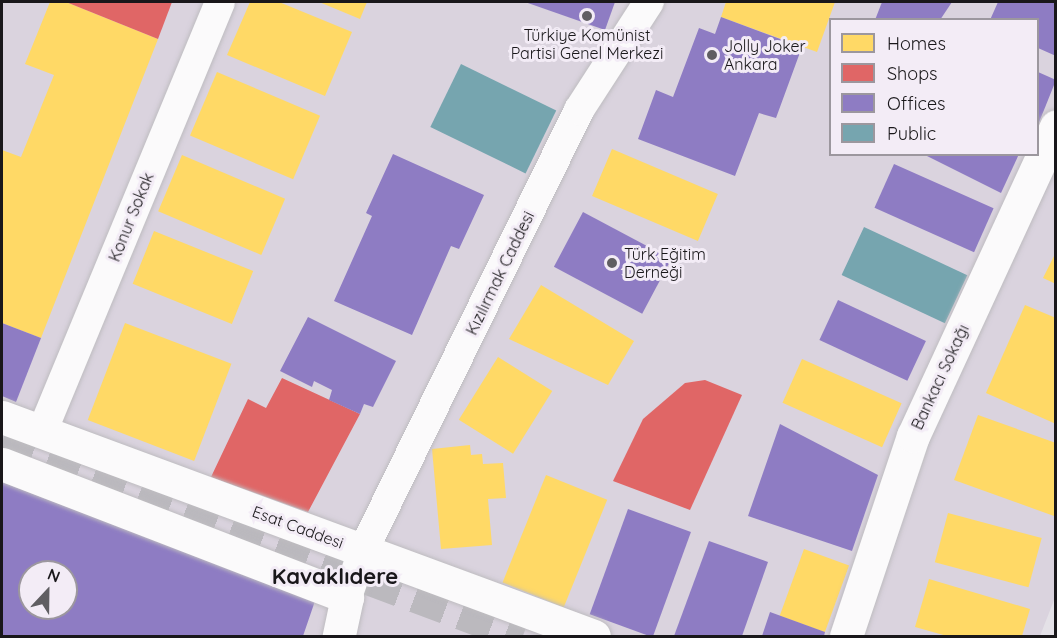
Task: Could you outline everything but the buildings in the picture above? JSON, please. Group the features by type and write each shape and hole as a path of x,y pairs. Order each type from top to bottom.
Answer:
{"street":[{"name":"Konur Sokak","path":"42,432 220,2"},
{"name":"Kızılırmak Caddesi","path":"347,597 363,551 579,110 649,2"},
{"name":"Bankacı Sokağı","path":"846,636 913,436 1056,126"},
{"name":"Esat Caddesi","path":"2,417 594,636"},
{"path":"2,464 347,597 339,636"}],"shaded area":[{"path":"2,2 1055,2 1056,595 1040,636 2,636"}],"tunnel":[{"path":"2,441 523,636"}],"place":[{"name":"Türkiye Komünist Partisi Genel Merkezi","path":"587,16"},
{"name":"Jolly Joker Ankara","path":"712,55"},
{"name":"Türk Eğitim Derneği","path":"612,263"}],"district":[{"name":"Kavaklıdere","path":"335,577"}]}
